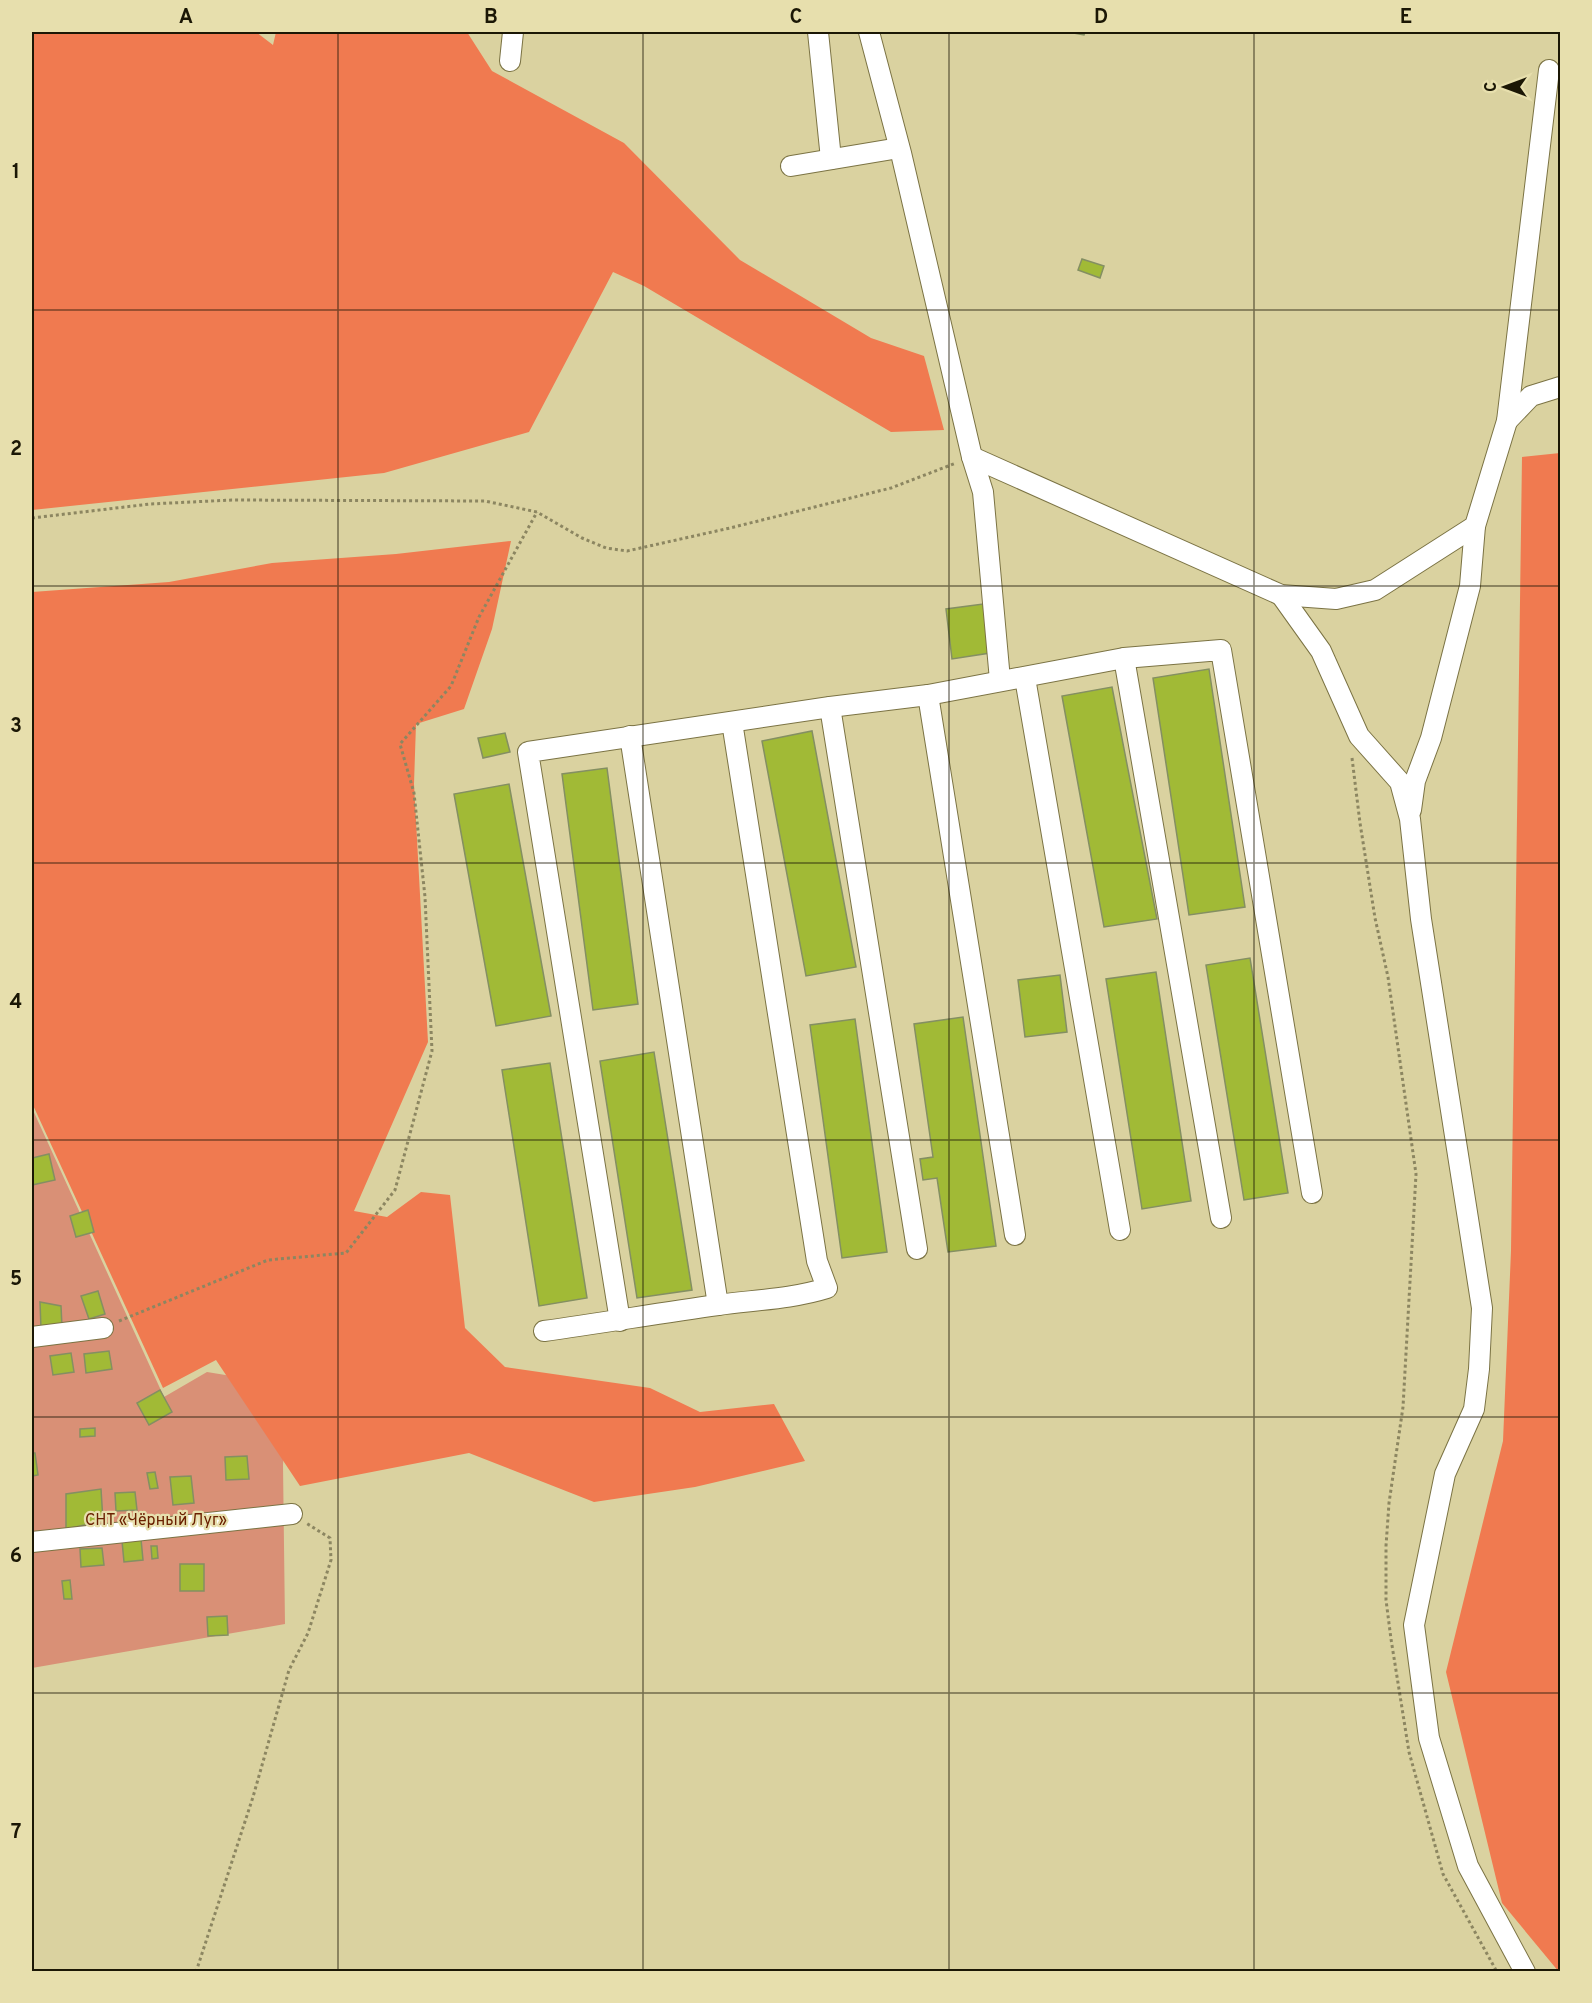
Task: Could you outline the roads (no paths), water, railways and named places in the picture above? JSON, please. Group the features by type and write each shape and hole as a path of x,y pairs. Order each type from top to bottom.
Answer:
{"street":[{"path":"510,61 513,32"},
{"path":"818,32 831,159"},
{"path":"869,32 899,148 972,457 983,492 1000,681"},
{"path":"1410,819 1415,781 1431,738 1470,586 1475,526 1507,421 1549,70"},
{"path":"792,166 899,148"},
{"path":"1507,421 1531,396 1560,387"},
{"path":"972,457 1281,595 1336,599 1375,590 1475,526"},
{"path":"1281,595 1321,651 1359,736 1400,782 1410,819 1420,919 1482,1308 1479,1369 1474,1409 1445,1474 1414,1625 1429,1738 1468,1866 1525,1971"},
{"path":"620,1321 528,752 830,707 928,695 1124,658 1221,650 1312,1193"},
{"path":"1124,658 1221,1218"},
{"path":"1025,678 1120,1230"},
{"path":"928,695 1015,1235"},
{"path":"830,707 917,1249"},
{"path":"544,1331 776,1298 827,1288 817,1261 732,722"},
{"path":"630,736 718,1305"},
{"path":"32,1337 104,1328"},
{"path":"32,1542 292,1514"}],"park label":[{"name":"СНТ «Чёрный Луг»","path":"156,1521"}]}
